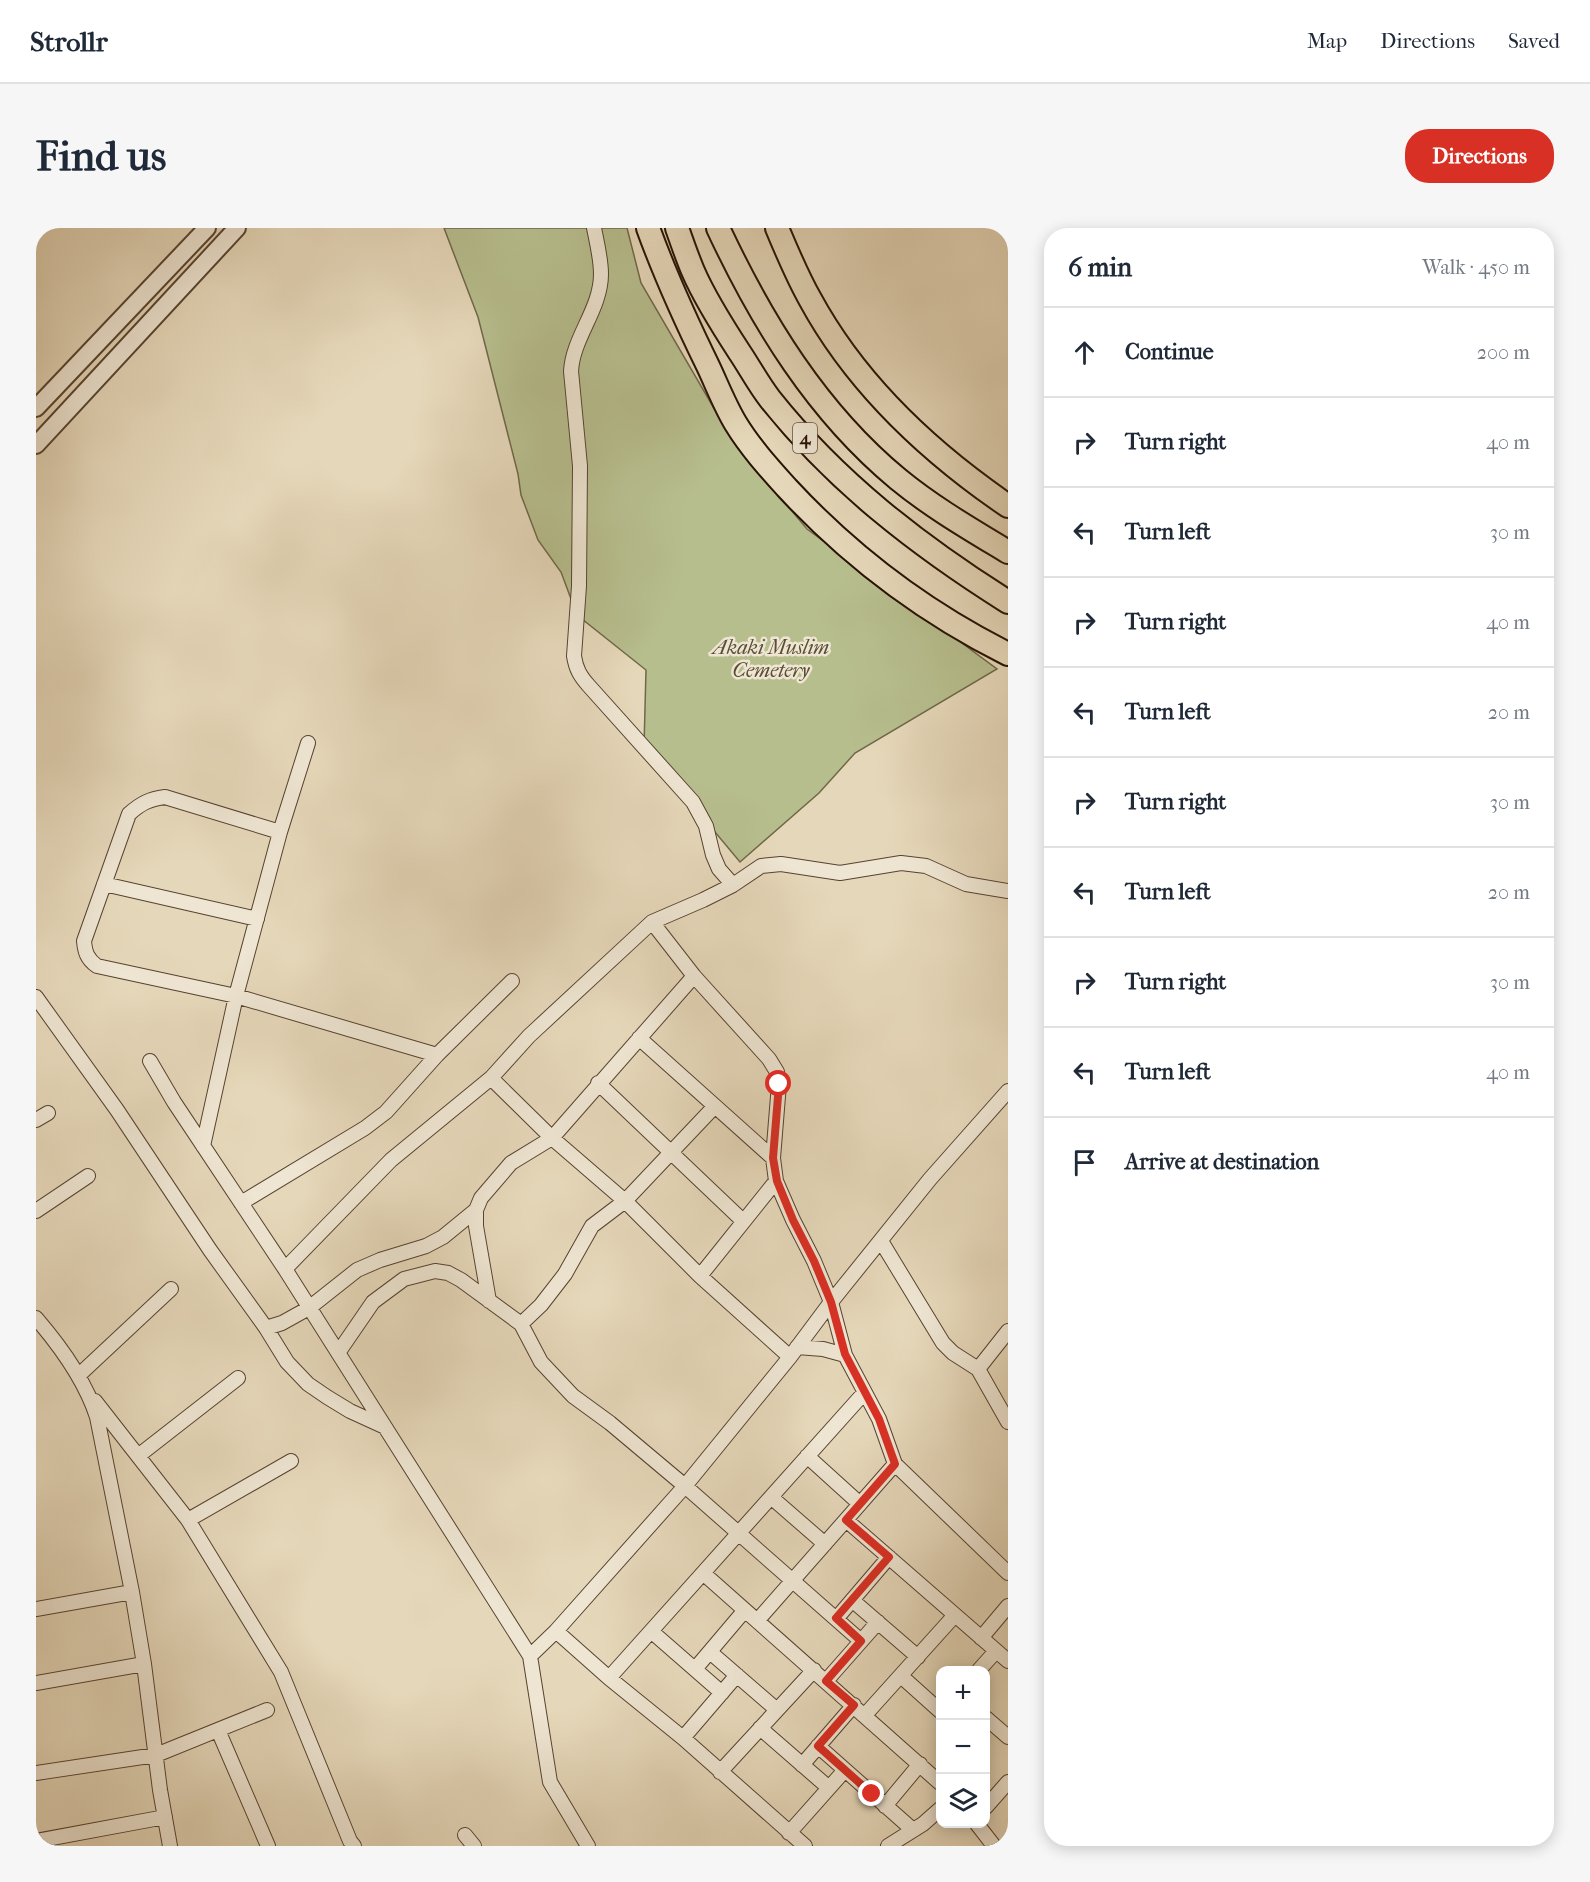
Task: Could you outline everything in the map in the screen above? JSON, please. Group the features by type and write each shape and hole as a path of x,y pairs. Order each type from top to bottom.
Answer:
{"highway":[{"path":"648,228 682,313 735,423 767,465 816,519 858,557 916,601 967,634 1008,654"},
{"name":"4","path":"677,228 693,272 727,334 770,398 822,457 858,493 917,541 961,573 1004,598"},
{"name":"4","path":"718,228 742,279 771,330 803,376 845,429 897,479 954,520 1008,552"},
{"path":"777,228 809,298 829,331 861,373 895,413 928,446 1008,506"}],"street":[{"path":"36,408 207,228"},
{"path":"36,445 237,228"},
{"path":"594,228 601,276 591,313 572,359 571,371 580,466 579,586 575,666 584,681 693,802 706,825 712,855 719,869 733,885"},
{"path":"203,1146 236,996 256,919 308,743"},
{"path":"280,832 165,797 149,800 129,814 84,941 89,960 97,966 236,996 437,1055"},
{"path":"285,1269 391,1160 491,1078 529,1036 652,922 733,885 760,866 782,864 840,873 901,863 926,866 966,884 1008,891"},
{"path":"104,884 256,919"},
{"path":"652,922 694,976 769,1059 777,1072 779,1084 773,1158 777,1181 831,1302 845,1354 879,1419 895,1464 1008,1573"},
{"path":"489,1301 476,1226 476,1210 481,1198 512,1163 552,1138 694,976"},
{"path":"241,1203 372,1123 386,1112 437,1055 512,981"},
{"path":"36,997 117,1110 287,1362 308,1384 350,1411 385,1427"},
{"path":"639,1038 773,1158"},
{"path":"150,1061 174,1102 285,1269 530,1656 549,1782 588,1846"},
{"path":"491,1078 552,1138 625,1201 700,1276 794,1352 823,1349 845,1354"},
{"path":"598,1083 743,1221"},
{"path":"530,1656 556,1631 685,1486 930,1179 1008,1090"},
{"path":"521,1324 541,1305 565,1274 592,1226 625,1201 715,1106"},
{"path":"36,1211 88,1176"},
{"path":"700,1276 777,1181"},
{"path":"266,1329 309,1308 357,1270 380,1260 426,1246 443,1237 476,1210"},
{"path":"881,1241 943,1343 953,1353 978,1369 1008,1422"},
{"path":"338,1353 373,1302 404,1279 435,1271 448,1273 521,1324 541,1362 555,1380 685,1486 861,1641"},
{"path":"79,1375 171,1289"},
{"path":"36,1318 79,1375 90,1394 188,1520 280,1672 350,1844"},
{"path":"978,1369 1008,1331"},
{"path":"138,1456 238,1378"},
{"path":"609,1678 864,1393"},
{"path":"90,1394 104,1446 132,1592 170,1846"},
{"path":"807,1456 860,1504"},
{"path":"188,1520 291,1461"},
{"path":"757,1621 895,1464"},
{"path":"771,1497 825,1544"},
{"path":"846,1520 1008,1662"},
{"path":"836,1618 889,1557"},
{"path":"703,1573 920,1764 936,1774"},
{"path":"36,1609 132,1592"},
{"path":"852,1600 918,1657"},
{"path":"981,1638 1008,1606"},
{"path":"695,1669 745,1610"},
{"path":"865,1716 955,1615"},
{"path":"826,1681 878,1622"},
{"path":"556,1631 683,1738 805,1846"},
{"path":"651,1631 722,1692"},
{"path":"983,1666 996,1651"},
{"path":"710,1652 777,1710"},
{"path":"36,1683 144,1664"},
{"path":"720,1772 814,1670"},
{"path":"683,1738 737,1675"},
{"path":"901,1676 936,1707"},
{"path":"802,1764 854,1705"},
{"path":"37,1769 156,1755 267,1710"},
{"path":"988,1720 1008,1737"},
{"path":"760,1728 829,1788"},
{"path":"218,1730 268,1846"},
{"path":"818,1746 913,1830"},
{"path":"885,1806 920,1764"},
{"path":"789,1833 845,1770"},
{"path":"990,1802 1008,1782"},
{"path":"888,1846 936,1812"},
{"path":"36,1841 165,1817"},
{"path":"980,1828 994,1846"}],"green space":[{"name":"Akaki Muslim Cemetery","path":"444,228 627,228 641,283 733,441 807,529 997,669 855,753 819,793 740,862 644,747 646,670 577,615 561,572 538,540 521,495 518,474 478,317"}],"route":[{"path":"779,1084 773,1158 777,1181 831,1302 845,1354 879,1419 895,1464 846,1520 889,1557 836,1618 861,1641 826,1681 854,1705 818,1746 872,1794"}]}
